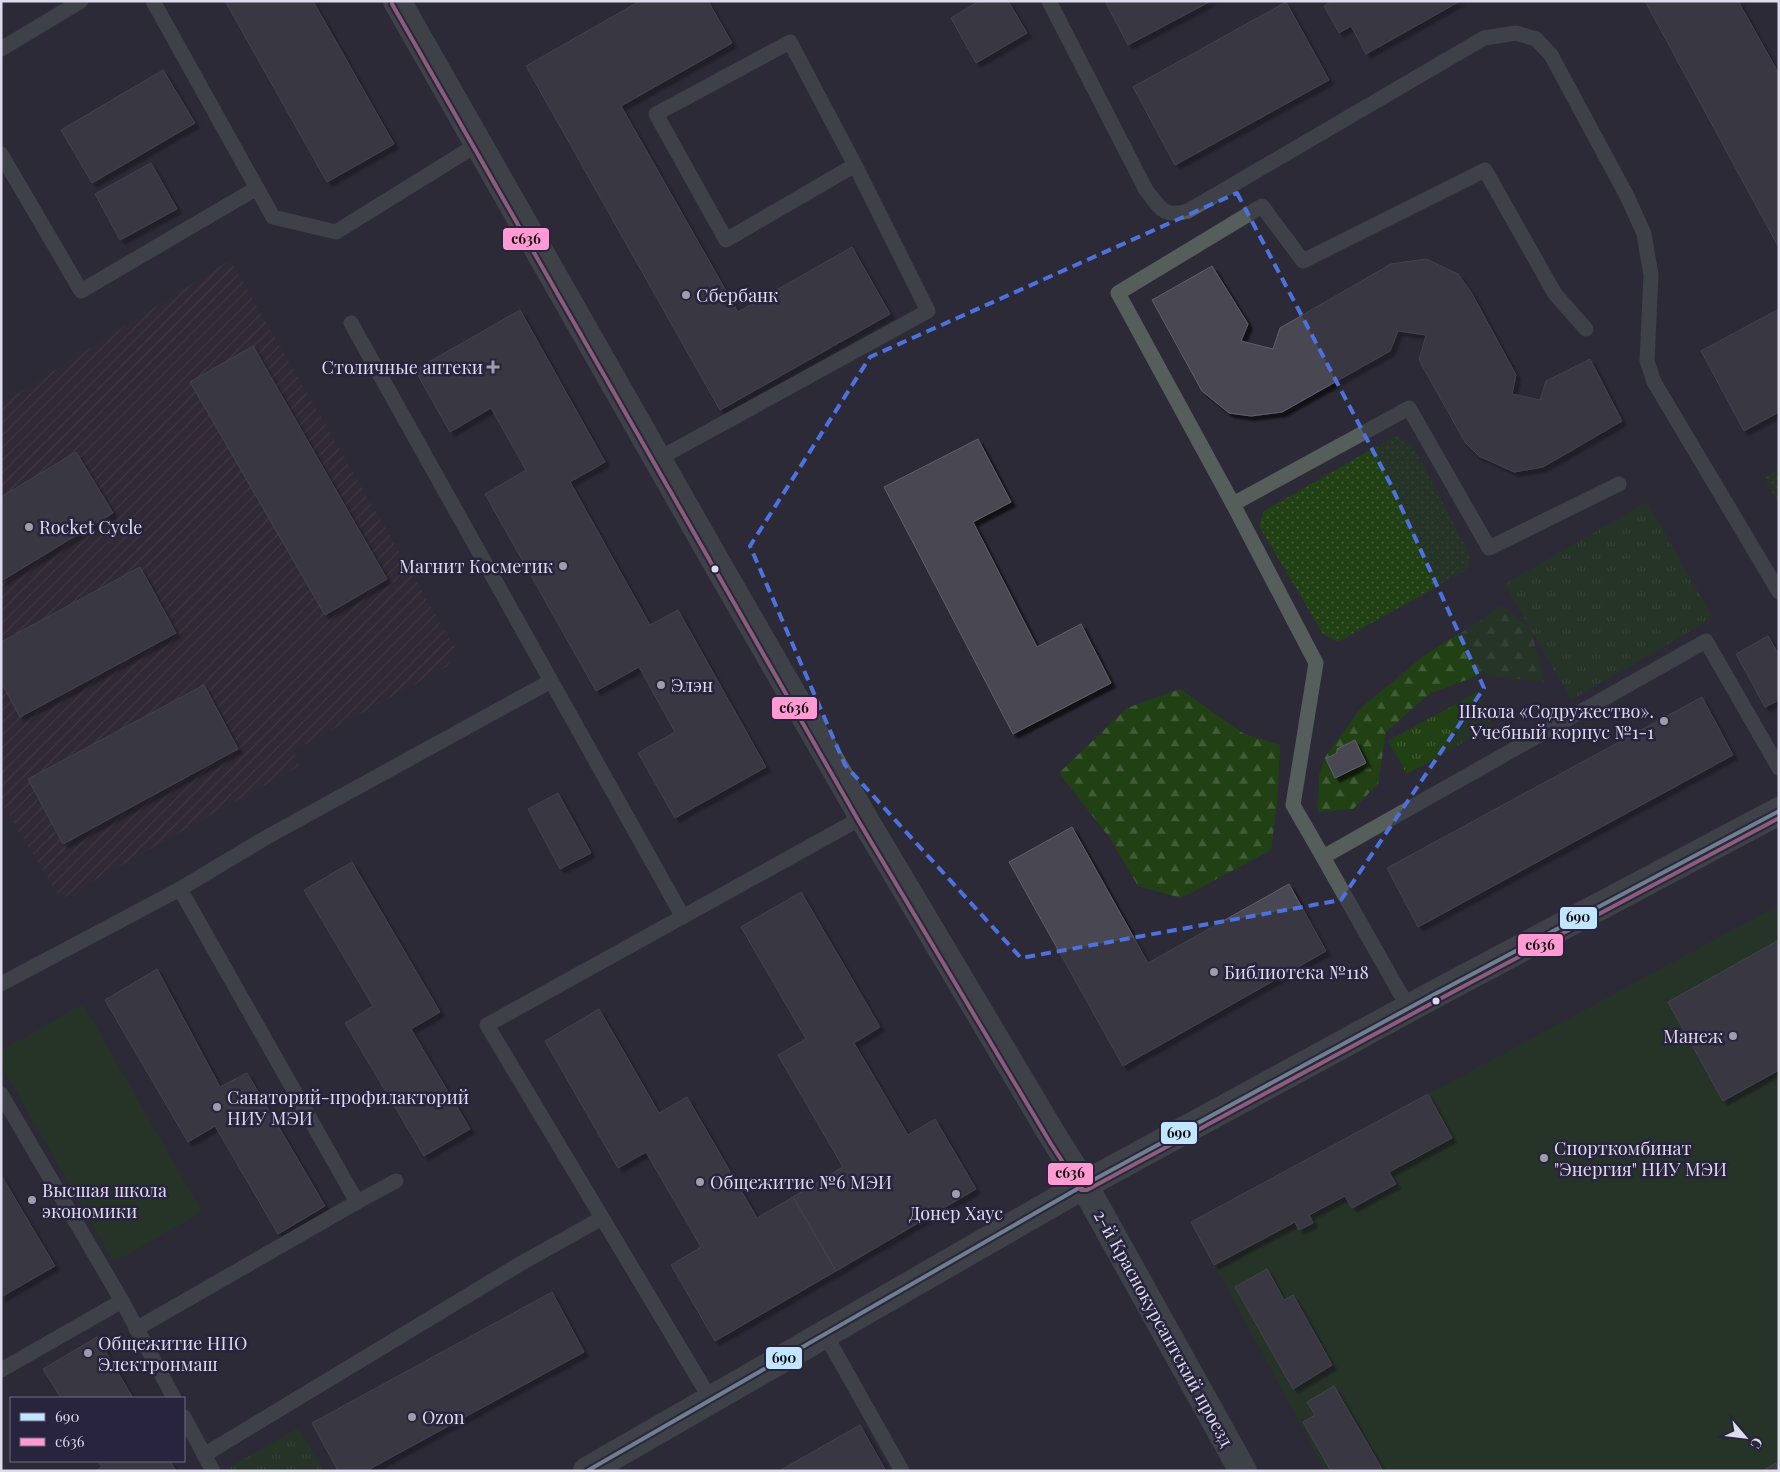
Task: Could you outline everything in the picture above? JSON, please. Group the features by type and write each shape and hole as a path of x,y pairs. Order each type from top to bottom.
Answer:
{"street":[{"name":"2-й Краснокурсантский проезд","path":"397,1 863,817 1084,1185 1243,1471"},
{"path":"587,1471 1084,1185 1779,812"}],"lane":[{"path":"1,48 81,1"},
{"path":"153,1 273,217 336,232 478,144"},
{"path":"1049,1 1146,190 1161,209 1175,215 1188,211 1484,38 1516,33 1536,39 1551,55 1628,198 1644,234 1651,275 1647,362 1654,382 1779,592"},
{"path":"658,459 928,311 855,165 790,42 656,114 726,240 855,165"},
{"path":"1,154 81,291 257,188"},
{"path":"1409,1009 1293,805 1316,664 1233,504 1118,293 1262,206 1303,261 1485,170 1555,294 1586,329"},
{"path":"351,323 683,917"},
{"path":"1233,504 1409,408 1489,548 1619,484"},
{"path":"1322,858 1706,641 1779,768"},
{"path":"1,984 180,889 267,837 551,680"},
{"path":"711,1400 487,1026 863,817"},
{"path":"180,889 357,1202"},
{"path":"1,1094 122,1301 173,1397"},
{"path":"136,1329 396,1181"},
{"path":"204,1455 520,1264 602,1218"},
{"path":"1,1370 122,1301"},
{"path":"825,1334 902,1471"},
{"path":"185,1419 213,1471"}],"highlighted area":[{"path":"1237,193 1390,483 1484,688 1341,900 1021,958 845,765 750,546 870,357"}],"shaded area":[{"path":"230,260 456,650 448,666 293,751 299,766 61,899 1,802 1,404"}],"green space":[{"path":"1395,436 1412,444 1471,557 1466,570 1338,642 1323,634 1259,526 1264,511"},
{"path":"1779,470 1779,505 1764,477"},
{"path":"1647,502 1713,618 1571,700 1505,584"},
{"path":"1501,605 1531,629 1544,682 1479,675 1429,694 1386,732 1378,784 1353,809 1318,812 1319,776 1325,757 1361,708 1426,654 1480,621"},
{"path":"1180,689 1244,734 1280,745 1277,804 1271,850 1181,898 1138,886 1110,838 1059,773 1127,708"},
{"path":"1476,693 1494,726 1407,774 1388,741"},
{"name":"Спорткомбинат \"Энергия\" НИУ МЭИ","path":"1779,905 1779,1471 1326,1471 1191,1222"},
{"path":"83,1004 202,1212 114,1262 1,1065 1,1051"},
{"path":"299,1428 323,1471 229,1471 228,1468"}],"building":[{"path":"225,1 313,1 394,144 327,182"},
{"path":"640,1 708,1 732,43 621,106 738,312 852,247 890,314 720,410 526,66"},
{"path":"979,1 1008,1 1027,33 976,63 951,18"},
{"path":"1105,1 1211,1 1128,45"},
{"path":"1332,1 1460,1 1366,54 1351,26 1339,33 1324,6"},
{"path":"1645,1 1738,1 1779,74 1779,248"},
{"path":"1286,2 1329,80 1175,165 1133,87"},
{"path":"163,70 195,123 92,183 61,130"},
{"path":"151,163 177,209 120,240 95,194"},
{"path":"1426,259 1458,274 1471,292 1516,375 1512,394 1540,400 1546,381 1590,359 1622,421 1543,467 1514,472 1479,456 1465,442 1419,360 1426,335 1398,331 1390,351 1282,412 1251,416 1229,413 1202,391 1152,300 1212,266 1248,324 1241,341 1273,349 1280,328 1391,264"},
{"path":"1779,309 1779,412 1744,431 1701,351"},
{"path":"520,310 605,462 570,482 650,625 678,610 766,767 675,818 638,753 675,732 639,667 596,691 485,494 526,470 491,408 450,432 415,370"},
{"path":"253,346 387,579 325,615 190,382"},
{"path":"978,439 1011,502 973,522 1037,647 1081,624 1111,683 1013,734 884,487"},
{"path":"76,452 113,513 1,581 1,497"},
{"path":"140,567 176,633 20,717 1,682 1,642"},
{"path":"1768,636 1779,655 1779,700 1765,707 1736,654"},
{"path":"204,685 238,749 63,844 28,779"},
{"path":"1702,697 1733,755 1418,927 1387,868"},
{"path":"1355,740 1366,763 1335,778 1326,759 1337,753 1337,749"},
{"path":"558,793 591,853 560,869 528,809"},
{"path":"1072,827 1148,963 1289,884 1326,951 1123,1066 1009,862"},
{"path":"352,862 440,1012 411,1029 470,1129 424,1156 345,1023 373,1006 304,890"},
{"path":"801,892 880,1027 854,1043 908,1135 935,1119 976,1189 836,1271 793,1197 843,1167 778,1055 806,1039 741,927"},
{"name":"Манеж","path":"1779,940 1779,1070 1723,1101 1668,1002"},
{"name":"Санаторий-профилакторий НИУ МЭИ","path":"157,969 220,1087 247,1073 325,1206 278,1234 215,1126 188,1142 105,1000"},
{"name":"Общежитие №6 МЭИ","path":"599,1009 659,1113 687,1097 757,1218 793,1197 836,1271 715,1341 671,1265 701,1247 646,1152 618,1168 545,1041"},
{"path":"1428,1094 1452,1138 1389,1172 1396,1184 1352,1208 1345,1196 1309,1215 1313,1223 1299,1230 1295,1222 1214,1265 1191,1222"},
{"path":"1,1175 55,1266 1,1297"},
{"path":"1267,1269 1284,1300 1293,1295 1332,1365 1293,1389 1235,1287"},
{"path":"552,1292 584,1352 366,1471 338,1471 312,1423"},
{"name":"Общежитие НПО Электронмаш","path":"97,1337 132,1397 60,1397 43,1369"},
{"path":"1334,1386 1382,1469 1380,1471 1331,1471 1303,1422 1315,1415 1307,1402"},
{"path":"860,1425 886,1471 779,1471"},
{"path":"99,1462 171,1462 176,1471 96,1471 102,1467"},
{"path":"1776,1463 1779,1471 1762,1471"}],"transit line":[{"name":"с636","path":"392,4 858,820 1051,1144 1081,1190 1087,1190 1779,818"},
{"name":"690","path":"587,1471 1084,1185 1433,995 1779,811"}],"place":[{"name":"Сбербанк","path":"686,295"},
{"name":"Столичные аптеки","path":"493,367"},
{"name":"Rocket Cycle","path":"29,527"},
{"name":"Магнит Косметик","path":"563,566"},
{"name":"Элэн","path":"661,685"},
{"name":"Школа «Содружество». Учебный корпус №1-1","path":"1664,721"},
{"name":"Библиотека №118","path":"1214,972"},
{"name":"Манеж","path":"1733,1036"},
{"name":"Санаторий-профилакторий НИУ МЭИ","path":"217,1107"},
{"name":"Спорткомбинат \"Энергия\" НИУ МЭИ","path":"1544,1158"},
{"name":"Общежитие №6 МЭИ","path":"700,1182"},
{"name":"Донер Хаус","path":"956,1194"},
{"name":"Высшая школа экономики","path":"32,1200"},
{"name":"Общежитие НПО Электронмаш","path":"88,1353"},
{"name":"Ozon","path":"412,1417"}]}
